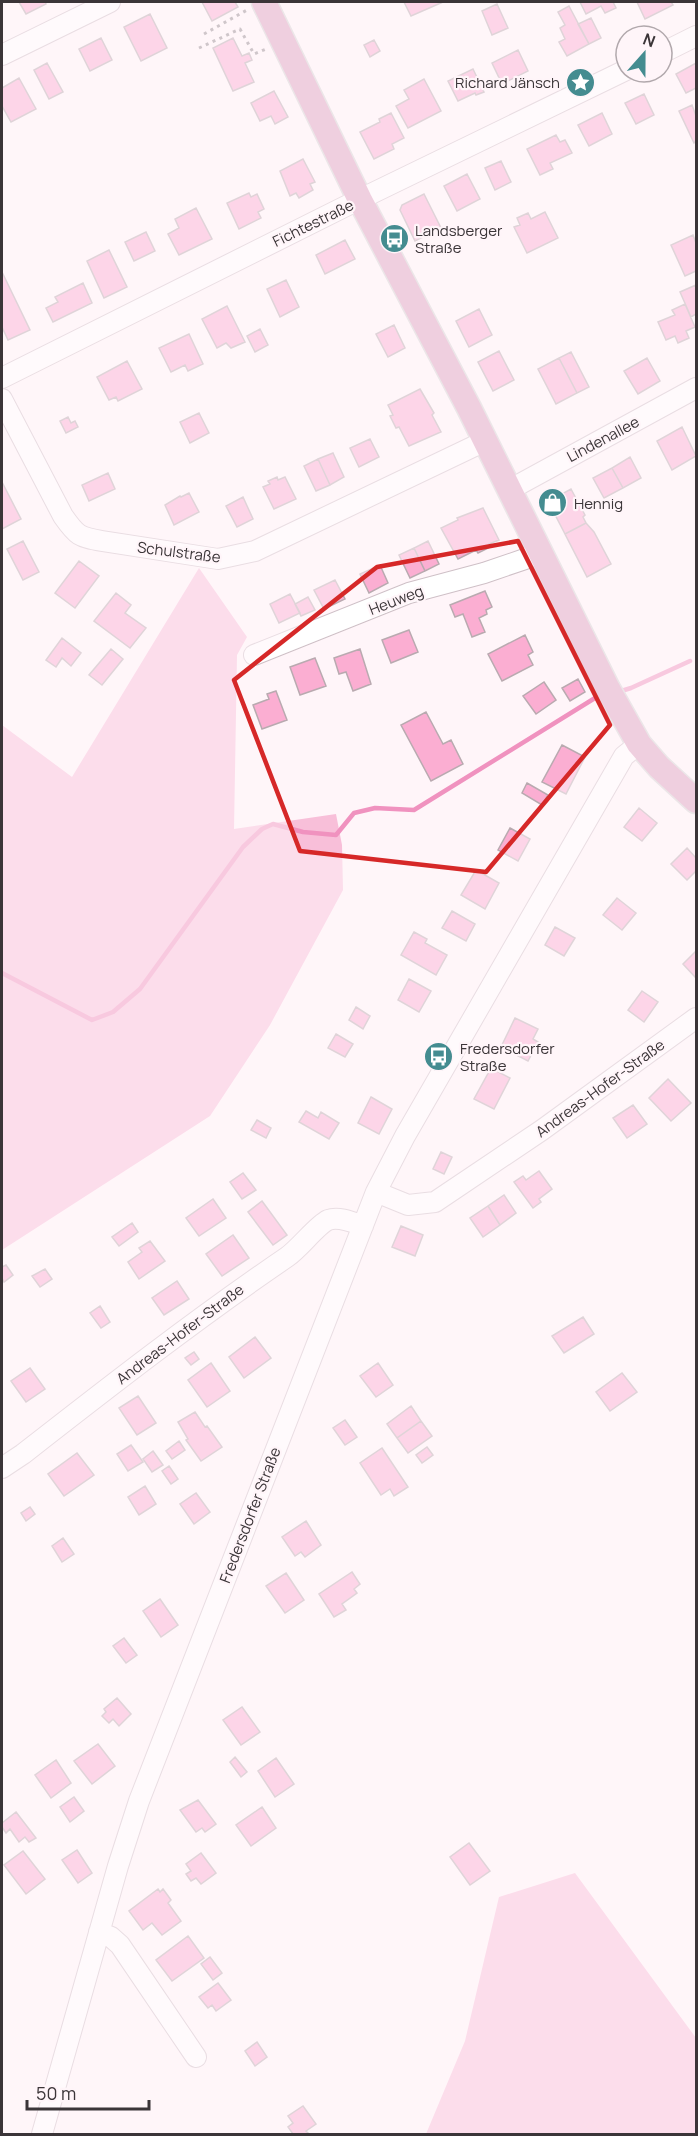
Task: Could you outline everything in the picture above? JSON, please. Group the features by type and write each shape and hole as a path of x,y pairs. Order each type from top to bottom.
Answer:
{"main road":[{"path":"258,5 485,441 611,694 639,744 659,767 696,801"}],"street":[{"path":"2,55 110,2"},
{"path":"674,47 696,36"},
{"name":"Fichtestraße","path":"2,378 614,76"},
{"name":"Lindenallee","path":"509,489 696,388"},
{"name":"Schulstraße","path":"2,399 63,516 74,532 85,538 218,559 255,551 485,441"},
{"name":"Heuweg","path":"254,655 409,594 484,573 539,552"},
{"name":"Fredersdorfer Straße","path":"42,2134 100,1929 139,1802 376,1192 405,1136 624,756 639,744"},
{"name":"Andreas-Hofer-Straße","path":"376,1192 408,1205 435,1202 542,1131 696,1018"},
{"name":"Andreas-Hofer-Straße","path":"2,1468 159,1348 294,1252 320,1225 329,1220 342,1219 363,1226"},
{"path":"100,1929 120,1945 196,2056"}],"path":[{"path":"204,34 258,5"},
{"path":"199,48 240,29 254,54 271,47"}],"highlighted area":[{"path":"518,541 610,725 486,872 300,851 234,680 377,567"}],"shaded area":[{"path":"199,568 247,637 237,655 234,829 336,814 342,845 343,890 270,1025 210,1116 2,1250 2,725 72,777"},
{"path":"575,1873 696,2038 696,2134 426,2134 465,2041 499,1897"}],"building":[{"path":"19,2 45,2 46,4 26,14"},
{"path":"202,2 235,2 238,7 212,21"},
{"path":"404,2 443,2 411,16"},
{"path":"580,2 613,2 616,8 605,13 601,6 586,14"},
{"path":"637,2 671,2 673,5 645,19"},
{"path":"497,4 508,28 492,35 482,11"},
{"path":"569,6 589,44 567,56 559,42 565,39 560,28 565,25 558,12"},
{"path":"150,14 167,48 141,61 124,27"},
{"path":"591,18 601,38 589,44 578,24"},
{"path":"101,38 112,60 90,71 79,49"},
{"path":"233,38 242,56 249,53 252,60 245,63 254,82 233,91 213,48"},
{"path":"374,40 380,51 370,57 364,45"},
{"path":"518,50 528,71 502,84 492,63"},
{"path":"47,63 63,92 49,99 34,70"},
{"path":"696,63 696,88 686,93 676,74"},
{"path":"473,69 484,92 476,95 475,93 458,101 448,81"},
{"path":"19,78 36,109 11,122 2,106 2,88"},
{"path":"424,79 441,111 408,128 396,106 409,99 404,90"},
{"path":"274,91 288,117 275,124 271,116 260,121 251,103"},
{"path":"644,94 654,115 636,124 625,103"},
{"path":"692,105 696,116 696,141 694,143 679,111"},
{"path":"391,113 404,138 392,144 394,149 374,159 360,132 380,122 379,119"},
{"path":"602,113 612,134 589,146 578,125"},
{"path":"556,135 560,142 565,140 572,153 550,163 553,169 540,175 527,149"},
{"path":"303,159 315,182 310,184 313,190 299,198 296,193 290,196 280,171"},
{"path":"501,161 511,182 495,190 485,168"},
{"path":"467,174 480,199 457,211 444,186"},
{"path":"249,193 251,197 257,194 264,209 258,212 261,218 239,229 227,203"},
{"path":"424,194 441,228 415,241 400,210 402,205"},
{"path":"196,208 212,239 179,255 168,234 179,228 175,219"},
{"path":"545,212 558,238 527,253 514,227 520,225 517,218 528,213 531,219"},
{"path":"146,232 155,251 134,261 125,242"},
{"path":"693,235 696,243 696,271 685,276 671,245"},
{"path":"345,240 355,259 325,274 316,255"},
{"path":"109,250 127,287 104,298 87,261"},
{"path":"2,272 30,330 8,340 2,327"},
{"path":"286,280 299,307 280,317 267,289"},
{"path":"83,283 92,303 53,322 46,308 58,302 55,297"},
{"path":"696,285 696,314 691,317 680,292"},
{"path":"685,304 695,327 686,331 689,338 678,343 675,336 666,340 658,322 675,315 672,310"},
{"path":"227,306 245,342 231,348 226,343 217,348 202,319"},
{"path":"479,309 492,335 469,347 456,321"},
{"path":"394,325 405,348 388,357 376,334"},
{"path":"260,329 268,345 255,352 247,336"},
{"path":"189,334 203,364 188,371 185,365 171,372 159,348"},
{"path":"499,351 514,380 493,391 478,362"},
{"path":"571,352 589,387 577,393 559,358"},
{"path":"559,358 577,393 556,404 538,369"},
{"path":"647,358 660,381 638,394 624,371"},
{"path":"127,361 142,389 118,401 116,397 109,400 97,377"},
{"path":"420,389 434,413 432,415 441,432 409,446 399,427 396,428 388,405"},
{"path":"199,413 209,433 190,443 180,422"},
{"path":"68,417 71,423 75,421 78,427 66,433 60,421"},
{"path":"682,427 696,456 672,470 657,441"},
{"path":"370,439 379,457 359,467 350,448"},
{"path":"333,453 344,477 330,485 318,459"},
{"path":"630,457 641,478 623,488 612,468"},
{"path":"318,459 330,485 316,491 304,466"},
{"path":"612,468 623,488 604,498 593,478"},
{"path":"108,473 115,489 89,501 82,485"},
{"path":"277,477 278,480 285,477 296,499 274,509 263,487 270,484 268,481"},
{"path":"2,482 21,519 2,529"},
{"path":"571,489 585,515 583,517 586,523 565,534 550,505 551,500"},
{"path":"189,493 199,512 174,525 165,505"},
{"path":"243,497 253,519 237,527 226,506"},
{"path":"483,508 499,540 489,544 490,547 478,553 476,550 458,559 441,528 458,520 457,518"},
{"path":"586,523 594,532 611,564 587,577 565,534"},
{"path":"23,541 39,572 23,580 7,549"},
{"path":"428,541 439,564 425,571 414,548"},
{"path":"414,548 425,571 410,578 399,555"},
{"path":"79,561 99,576 75,608 55,593"},
{"path":"380,565 388,583 369,593 360,574"},
{"path":"335,580 345,599 324,609 314,590"},
{"path":"485,591 492,607 486,610 487,614 479,618 485,632 472,637 463,614 455,617 450,605"},
{"path":"116,593 131,605 125,613 146,628 130,648 94,621"},
{"path":"290,594 300,613 279,623 270,604"},
{"path":"308,597 315,610 301,616 295,604"},
{"path":"409,630 418,652 391,663 382,640"},
{"path":"525,635 533,652 528,655 533,665 502,681 488,654"},
{"path":"62,638 81,653 71,666 62,658 56,667 46,660"},
{"path":"111,649 123,659 102,685 89,675"},
{"path":"360,649 371,684 353,691 346,672 339,674 334,658"},
{"path":"315,658 326,686 300,695 290,667"},
{"path":"578,679 585,692 570,701 562,688"},
{"path":"544,682 556,700 536,714 523,696"},
{"path":"276,691 287,720 262,729 253,705 269,699 267,694"},
{"path":"426,712 443,744 451,740 463,764 431,781 401,725"},
{"path":"562,745 585,757 566,794 542,782"},
{"path":"527,783 548,795 542,805 522,793"},
{"path":"639,808 657,823 642,841 624,827"},
{"path":"510,828 530,839 518,861 498,850"},
{"path":"687,848 696,858 696,871 687,880 671,864"},
{"path":"476,870 499,883 485,909 461,895"},
{"path":"617,898 636,913 622,930 603,915"},
{"path":"452,911 475,924 466,941 442,928"},
{"path":"555,927 575,938 564,956 545,945"},
{"path":"414,932 427,939 425,943 447,955 436,975 401,955"},
{"path":"696,951 696,978 683,964"},
{"path":"409,979 431,991 419,1012 398,1000"},
{"path":"642,991 658,1002 644,1022 628,1010"},
{"path":"356,1007 370,1016 363,1029 349,1020"},
{"path":"515,1018 538,1029 533,1039 538,1042 528,1061 501,1047"},
{"path":"336,1034 353,1044 345,1057 328,1048"},
{"path":"491,1068 510,1078 494,1109 474,1099"},
{"path":"668,1079 691,1103 671,1121 649,1098"},
{"path":"371,1097 392,1109 379,1134 358,1123"},
{"path":"633,1105 647,1124 627,1138 613,1118"},
{"path":"306,1111 318,1118 321,1112 339,1123 329,1139 299,1122"},
{"path":"257,1120 271,1128 266,1138 251,1130"},
{"path":"441,1152 452,1157 444,1174 433,1169"},
{"path":"539,1171 552,1189 539,1199 541,1202 533,1208 514,1182 523,1176 526,1180"},
{"path":"243,1173 256,1190 242,1199 230,1182"},
{"path":"504,1195 516,1213 500,1225 488,1206"},
{"path":"213,1199 226,1218 199,1236 186,1218"},
{"path":"262,1201 287,1235 273,1245 248,1212"},
{"path":"488,1206 500,1225 483,1237 470,1218"},
{"path":"132,1223 138,1232 119,1246 112,1237"},
{"path":"401,1226 423,1235 415,1256 392,1247"},
{"path":"233,1235 249,1258 222,1276 206,1254"},
{"path":"150,1241 165,1261 139,1279 128,1262 142,1252 139,1248"},
{"path":"6,1265 13,1275 4,1282 2,1267"},
{"path":"45,1269 52,1279 40,1287 32,1276"},
{"path":"177,1281 189,1299 164,1315 152,1298"},
{"path":"100,1306 110,1322 101,1328 90,1313"},
{"path":"583,1317 594,1334 564,1353 552,1336"},
{"path":"255,1337 271,1358 244,1378 229,1357"},
{"path":"194,1352 199,1359 191,1365 185,1358"},
{"path":"211,1363 230,1391 207,1407 188,1380"},
{"path":"378,1363 393,1385 376,1397 360,1376"},
{"path":"30,1368 45,1389 26,1402 11,1381"},
{"path":"622,1373 637,1392 610,1411 596,1392"},
{"path":"138,1396 156,1423 137,1435 119,1408"},
{"path":"411,1406 421,1421 397,1438 387,1424"},
{"path":"195,1412 222,1447 201,1461 186,1440 188,1439 178,1422"},
{"path":"345,1420 357,1437 345,1445 333,1428"},
{"path":"421,1421 432,1436 408,1453 397,1438"},
{"path":"179,1441 185,1450 172,1459 166,1451"},
{"path":"131,1445 143,1462 128,1471 117,1454"},
{"path":"427,1447 433,1455 422,1463 416,1455"},
{"path":"382,1448 408,1487 394,1496 390,1489 381,1495 360,1463"},
{"path":"153,1451 163,1465 152,1472 143,1459"},
{"path":"77,1453 94,1475 64,1496 48,1474"},
{"path":"169,1466 178,1479 171,1484 162,1471"},
{"path":"145,1486 156,1504 139,1515 128,1497"},
{"path":"196,1493 210,1512 194,1524 180,1504"},
{"path":"30,1507 35,1514 26,1521 21,1513"},
{"path":"306,1521 321,1545 305,1557 301,1552 295,1556 282,1537"},
{"path":"63,1538 74,1554 62,1562 52,1546"},
{"path":"352,1572 360,1584 354,1589 357,1593 342,1604 346,1610 334,1617 319,1594"},
{"path":"286,1573 304,1600 285,1613 266,1586"},
{"path":"160,1599 178,1625 161,1637 143,1611"},
{"path":"124,1638 137,1655 126,1663 113,1646"},
{"path":"117,1698 131,1714 119,1726 113,1719 109,1723 102,1716 106,1712 104,1709"},
{"path":"242,1707 260,1732 241,1745 223,1720"},
{"path":"98,1744 115,1766 92,1784 74,1761"},
{"path":"235,1757 247,1772 241,1777 230,1762"},
{"path":"276,1758 294,1784 275,1797 258,1771"},
{"path":"56,1760 71,1783 51,1798 35,1775"},
{"path":"74,1797 84,1811 70,1822 60,1807"},
{"path":"198,1800 216,1824 205,1832 202,1828 196,1832 180,1810"},
{"path":"262,1807 276,1828 251,1846 236,1825"},
{"path":"16,1812 36,1838 29,1842 25,1837 19,1842 10,1829 6,1833 2,1823"},
{"path":"469,1843 490,1871 470,1885 450,1857"},
{"path":"77,1850 92,1873 78,1883 62,1860"},
{"path":"23,1851 45,1879 26,1894 4,1865"},
{"path":"201,1853 216,1873 201,1884 196,1878 191,1881 186,1874 191,1871 186,1864"},
{"path":"158,1889 160,1892 163,1889 171,1900 168,1903 181,1921 162,1935 152,1923 143,1930 129,1911"},
{"path":"188,1936 204,1958 172,1981 156,1960"},
{"path":"210,1957 222,1973 213,1980 201,1964"},
{"path":"218,1983 231,2000 216,2011 212,2005 208,2008 199,1997"},
{"path":"257,2042 267,2057 255,2066 245,2051"},
{"path":"303,2106 316,2124 306,2131 309,2134 293,2134 288,2127 293,2123 288,2116"}],"waterway":[{"path":"618,692 690,661"},
{"path":"2,973 92,1020 113,1012 140,989 243,847 262,829 273,824 303,832 336,835 354,813 375,808 414,810 595,698 604,696"}],"place":[{"name":"Richard Jänsch","path":"581,82"},
{"name":"Landsberger Straße","path":"394,239"},
{"name":"Hennig","path":"553,503"},
{"name":"Fredersdorfer Straße","path":"439,1057"}]}
